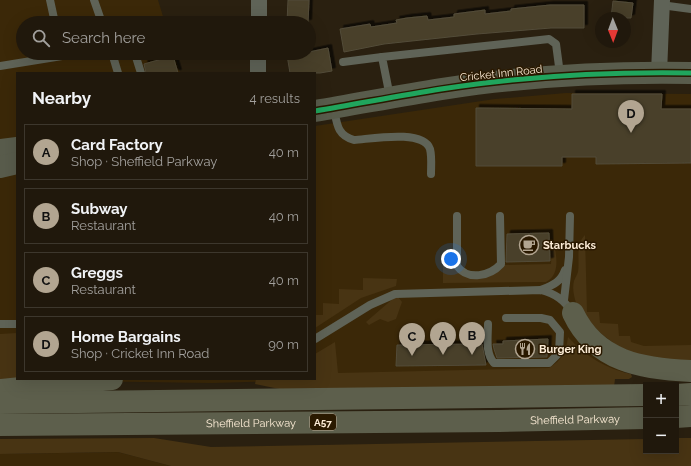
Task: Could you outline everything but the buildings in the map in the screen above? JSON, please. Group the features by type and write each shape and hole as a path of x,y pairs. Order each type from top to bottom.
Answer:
{"highway":[{"path":"568,307 583,330 595,343 622,360 652,369 691,371"},
{"path":"0,390 102,380"},
{"path":"679,395 691,394"},
{"name":"Sheffield Parkway","path":"0,403 643,395"},
{"path":"679,417 691,416"},
{"name":"Sheffield Parkway","path":"0,425 491,421 643,418"}],"street":[{"path":"259,0 259,16"},
{"path":"659,73 661,2"},
{"path":"258,60 258,72"},
{"name":"Cricket Inn Road","path":"325,109 513,80 659,73 691,73"},
{"path":"0,150 16,148"},
{"path":"0,167 16,163"}],"lane":[{"path":"50,0 53,16"},
{"path":"94,0 100,16"},
{"path":"661,2 691,8"},
{"path":"343,62 382,56 549,39 556,44 560,77"},
{"path":"382,56 390,98"},
{"path":"0,66 37,60"},
{"path":"114,60 118,72"},
{"path":"137,60 141,72"},
{"path":"325,109 337,128 345,137 354,140 415,137 424,141 430,149 431,174"},
{"path":"457,216 457,266 467,274 476,275 485,275 492,272 501,264 500,216"},
{"path":"568,307 570,216"},
{"path":"541,290 556,284 563,276 569,257"},
{"path":"316,338 370,306 396,294 541,290 550,292 568,307"},
{"path":"488,324 489,358 494,363 549,363 559,353 560,332 550,320 541,318 506,318"},
{"path":"0,324 16,324"}],"shaded area":[{"path":"0,0 158,0 163,16 16,16 16,60 176,60 180,72 16,72 16,380 316,380 316,126 495,99 566,93 691,94 691,370 212,383 0,380"},
{"path":"585,235 587,312 599,312 600,323 618,324 619,336 630,336 631,342 644,346 691,345 691,361 654,360 635,356 615,344 587,320 577,305 573,287 578,272 580,243"},
{"path":"552,241 554,241 556,253 556,269 551,279 546,282 443,283 443,265 453,264 458,270 465,274 478,278 492,275 499,271 504,265 551,264"},
{"path":"363,278 397,279 396,286 361,298 316,327 316,315 323,315 323,303 339,304 339,289 363,290"},
{"path":"395,297 398,297 402,302 396,319 388,322 380,319 369,325 366,322"},
{"path":"16,333 16,378 0,379 0,334"},
{"path":"568,337 596,361 613,369 631,374 632,377 629,379 615,379 614,387 294,392 255,384 256,380 316,380 316,353 335,342 338,373 549,368 560,359 566,347"},
{"path":"154,438 211,447 643,439 643,454 679,454 679,438 691,438 691,466 171,466 118,452 0,454 0,439"},
{"path":"118,452 171,466 0,466 0,454"}],"cycle path":[{"path":"316,111 438,90 512,80 602,74 691,73"}],"place":[{"name":"Home Bargains","path":"631,133"},
{"name":"Starbucks","path":"529,245"},
{"name":"Burger King","path":"525,349"},
{"name":"Card Factory","path":"443,355"},
{"name":"Subway","path":"472,355"},
{"name":"Greggs","path":"412,356"}]}
